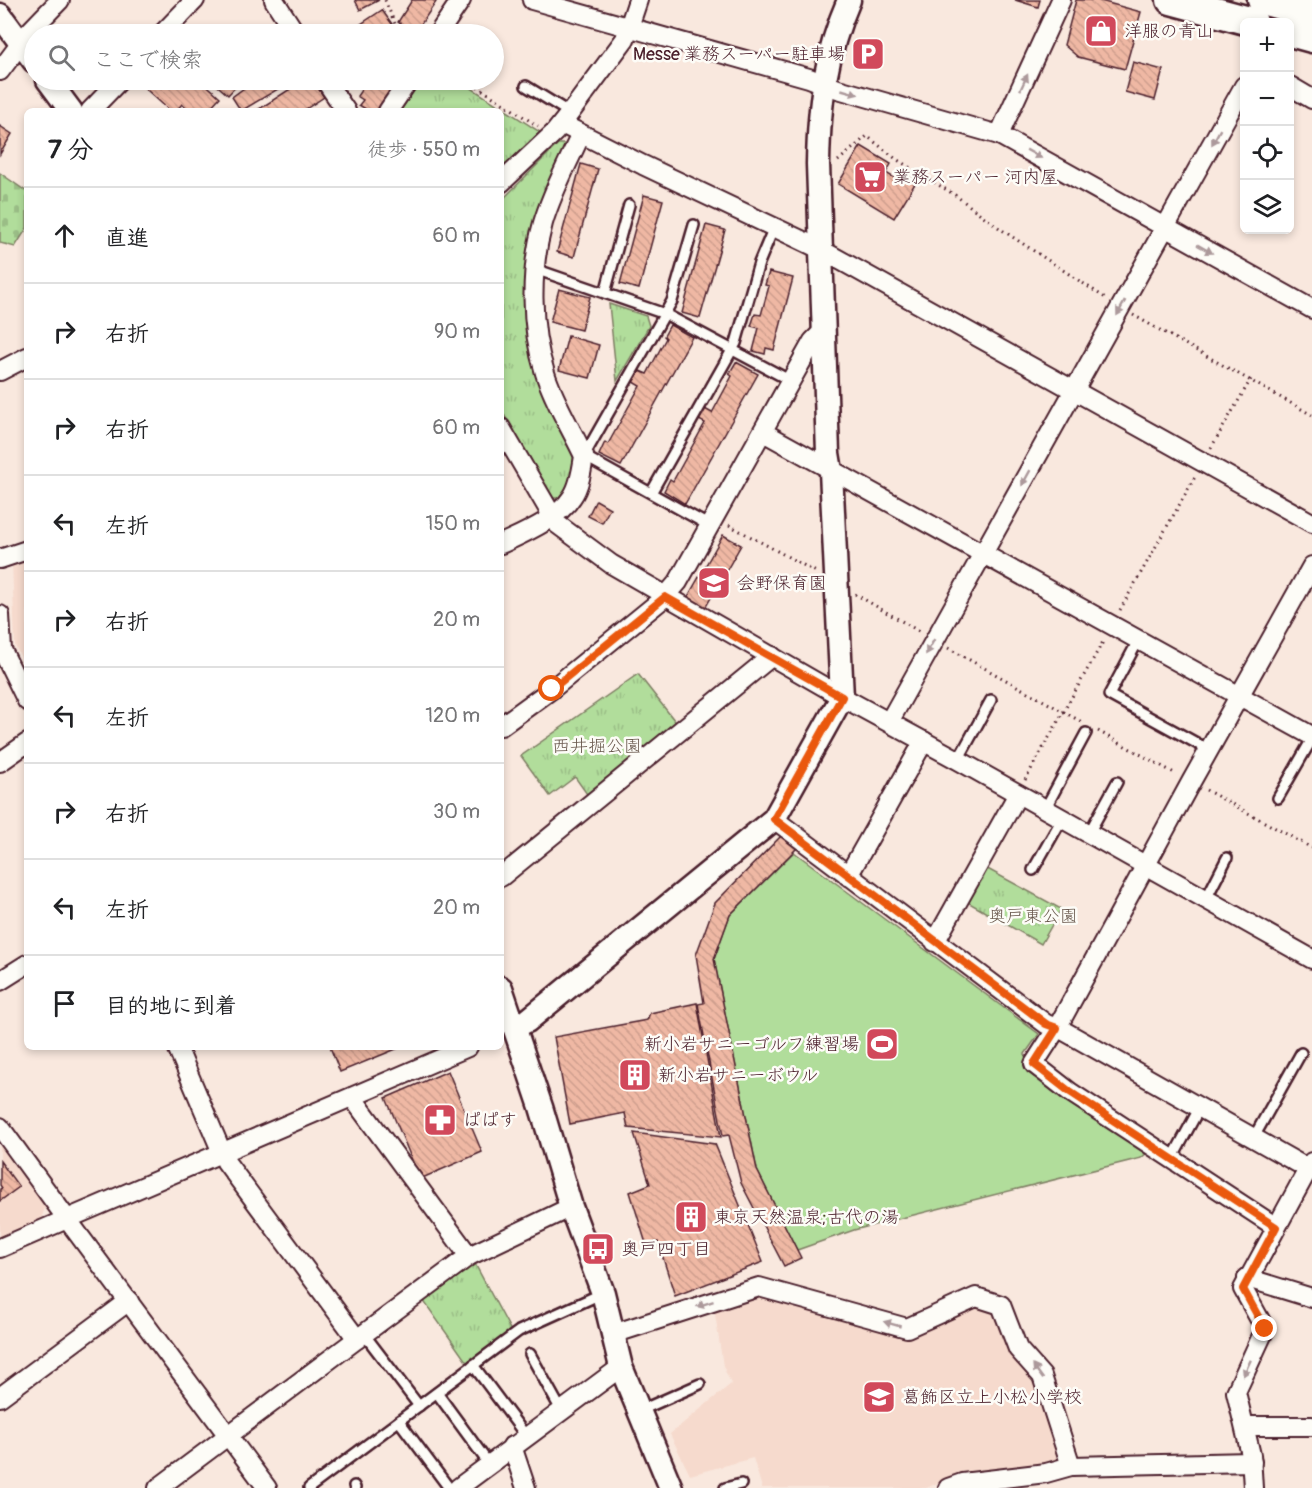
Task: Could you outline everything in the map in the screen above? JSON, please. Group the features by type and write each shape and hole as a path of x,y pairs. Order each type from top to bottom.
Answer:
{"main road":[{"path":"1171,0 1240,19"},
{"path":"1289,11 1312,38"}],"street":[{"path":"37,24 60,0"},
{"path":"172,24 195,0"},
{"path":"274,0 290,24"},
{"path":"444,24 460,0"},
{"path":"532,0 999,135 1312,309"},
{"path":"504,180 561,124 626,39 638,0"},
{"path":"508,1030 527,1021 774,819 842,697 838,584 828,453 818,164 823,83 831,49 849,0"},
{"path":"999,135 1061,0"},
{"path":"0,15 24,47"},
{"path":"0,71 24,55"},
{"path":"1294,88 1312,99"},
{"path":"55,90 69,108"},
{"path":"93,108 110,90"},
{"path":"332,90 344,108"},
{"path":"390,108 402,90"},
{"path":"889,722 1240,95"},
{"path":"561,124 820,249 1312,523"},
{"path":"504,542 543,523 567,504 576,491 584,456 550,385 538,346 535,311 537,248 544,220 581,134"},
{"path":"504,724 552,689 665,597 678,582 813,341 824,330"},
{"path":"0,371 24,359"},
{"path":"763,432 1312,737"},
{"path":"504,433 557,524 611,564 842,697 1312,959"},
{"path":"0,559 24,551"},
{"path":"1276,1227 1070,1092 1034,1064 1057,1028 1312,566"},
{"path":"0,615 2,650 24,695"},
{"path":"504,875 772,656"},
{"path":"848,876 924,741"},
{"path":"0,762 24,744"},
{"path":"935,942 1018,794"},
{"path":"774,819 1046,1024 1311,1167 1247,1278 1243,1289 1265,1329 1236,1392 1252,1462 1253,1488"},
{"path":"0,981 24,966"},
{"path":"504,1006 508,1030 603,1293 621,1367 671,1488"},
{"path":"178,1050 226,1162 361,1337"},
{"path":"0,1248 461,1050"},
{"path":"352,1098 469,1256"},
{"path":"0,1127 267,1488"},
{"path":"158,1488 469,1256 571,1207"},
{"path":"1247,1278 1312,1298"},
{"path":"613,1334 759,1287 907,1328 975,1297 1001,1305 1018,1349 1042,1376 1071,1466"},
{"path":"0,1397 129,1301"},
{"path":"458,1488 621,1367"},
{"path":"1245,1426 1312,1426"},
{"path":"519,1441 526,1488"},
{"path":"958,1486 1046,1473 1071,1466 1252,1462"}],"lane":[{"path":"526,86 561,124"},
{"path":"605,293 629,205"},
{"path":"694,225 672,301 584,456 651,493 713,522"},
{"path":"651,493 739,335 759,263 774,227"},
{"path":"535,269 665,314 791,381"},
{"path":"1138,641 1109,695 1209,750"},
{"path":"958,760 991,700"},
{"path":"1045,809 1086,734"},
{"path":"1278,798 1312,737"},
{"path":"1089,833 1117,782"},
{"path":"1033,870 1062,819"},
{"path":"1206,899 1227,858"},
{"path":"1254,1137 1300,1053"},
{"path":"1172,1159 1200,1107"},
{"path":"309,1488 519,1331 603,1293"},
{"path":"361,1337 419,1406"},
{"path":"530,1354 561,1410"},
{"path":"473,1365 519,1441"},
{"path":"639,1411 700,1384"},
{"path":"436,1393 489,1464"},
{"path":"399,1421 449,1488"},
{"path":"725,1488 741,1484"}],"path":[{"path":"385,0 395,24"},
{"path":"488,90 561,124"},
{"path":"818,164 836,162 867,136 896,159 955,195 1002,230 1121,308 1312,415"},
{"path":"1018,794 1251,379"},
{"path":"713,522 838,584 934,640 1312,848"}],"shaded area":[{"path":"24,556 24,662 15,646 12,560"},
{"path":"0,1140 46,1205 41,1219 0,1237"},
{"name":"葛飾区立上小松小学校","path":"757,1291 907,1333 973,1303 997,1308 1034,1377 1062,1458 1057,1464 1046,1467 955,1476 926,1488 762,1488 753,1458 690,1475 670,1434 731,1384 723,1366 714,1307"}],"green space":[{"path":"414,90 475,90 503,108 402,108"},
{"path":"504,109 540,132 504,166"},
{"path":"558,144 564,144 566,148 527,292 573,451 572,475 561,498 550,498 504,414 504,198"},
{"path":"0,173 24,190 24,233 15,247 0,243"},
{"path":"609,304 646,316 649,326 617,381"},
{"name":"西井掘公園","path":"638,674 678,725 589,797 575,777 550,796 521,756"},
{"name":"新小岩サニーゴルフ練習場","path":"794,852 1039,1034 1025,1054 1027,1072 1148,1152 1141,1158 854,1230 797,1250 757,1170 714,959 730,915"},
{"name":"奥戸東公園","path":"982,866 1061,909 1041,944 964,900"},
{"path":"474,1262 511,1331 468,1364 423,1300"}],"building":[{"path":"355,0 379,0 360,10"},
{"path":"412,0 436,2 421,24 398,22"},
{"path":"1015,0 1040,0 1038,7"},
{"path":"1076,0 1097,0 1141,12 1125,69 1078,57 1064,45"},
{"path":"382,10 392,24 361,24"},
{"path":"1133,62 1163,70 1155,100 1125,92"},
{"path":"147,90 212,90 220,97 210,108 186,108 182,104 179,108 167,108"},
{"path":"222,90 233,90 228,95"},
{"path":"241,90 276,90 246,108 239,108 232,97"},
{"path":"289,90 319,90 324,97 308,108 261,108"},
{"path":"361,90 393,90 381,108 364,108 359,105 363,100 357,96"},
{"path":"0,126 12,134 0,154"},
{"path":"861,146 891,164 886,173 896,179 901,172 916,182 894,218 838,184"},
{"path":"581,164 598,169 574,257 557,252"},
{"path":"644,195 663,200 639,289 620,284"},
{"path":"706,225 725,230 700,318 682,313"},
{"path":"769,272 793,278 774,350 766,348 765,354 753,351 759,328 751,326 755,314 761,315 769,286 765,285"},
{"path":"559,289 590,297 581,330 550,322"},
{"path":"670,325 692,337 621,466 599,455 605,442 608,444 640,386 633,382 640,371 647,374 666,338 664,336"},
{"path":"568,336 599,345 590,378 559,370"},
{"path":"736,362 758,374 685,504 664,491 670,479 673,481 705,423 699,420 705,409 712,413 732,376 729,374"},
{"path":"596,500 610,508 602,523 588,516"},
{"path":"723,535 741,545 704,610 686,600"},
{"path":"783,834 798,847 730,915 714,959 757,1170 801,1258 784,1266 741,1183 729,1135 723,1136 698,1004 704,1003 696,955 715,903"},
{"name":"新小岩サニーボウル","path":"697,1003 721,1137 628,1128 625,1113 570,1124 554,1037 647,1020 650,1013"},
{"path":"331,1050 394,1050 340,1072"},
{"path":"448,1071 482,1152 420,1179 386,1098"},
{"name":"東京天然温泉;古代の湯","path":"634,1133 715,1144 763,1262 675,1296 658,1242 647,1247 630,1192 650,1184"},
{"path":"0,1161 19,1187 0,1201 0,1189 2,1188"}],"place":[{"name":"洋服の青山","path":"1101,31"},
{"name":"Messe 業務スーパー駐車場","path":"868,54"},
{"name":"業務スーパー 河内屋","path":"870,177"},
{"name":"会野保育園","path":"714,583"},
{"name":"新小岩サニーゴルフ練習場","path":"882,1044"},
{"name":"新小岩サニーボウル","path":"635,1075"},
{"name":"ぱぱす","path":"440,1120"},
{"name":"東京天然温泉;古代の湯","path":"691,1217"},
{"name":"奥戸四丁目","path":"598,1249"},
{"name":"葛飾区立上小松小学校","path":"879,1397"}],"route":[{"path":"552,689 665,597 842,697 774,819 1046,1024 1057,1028 1034,1064 1070,1092 1276,1227 1243,1289 1265,1329"}]}
